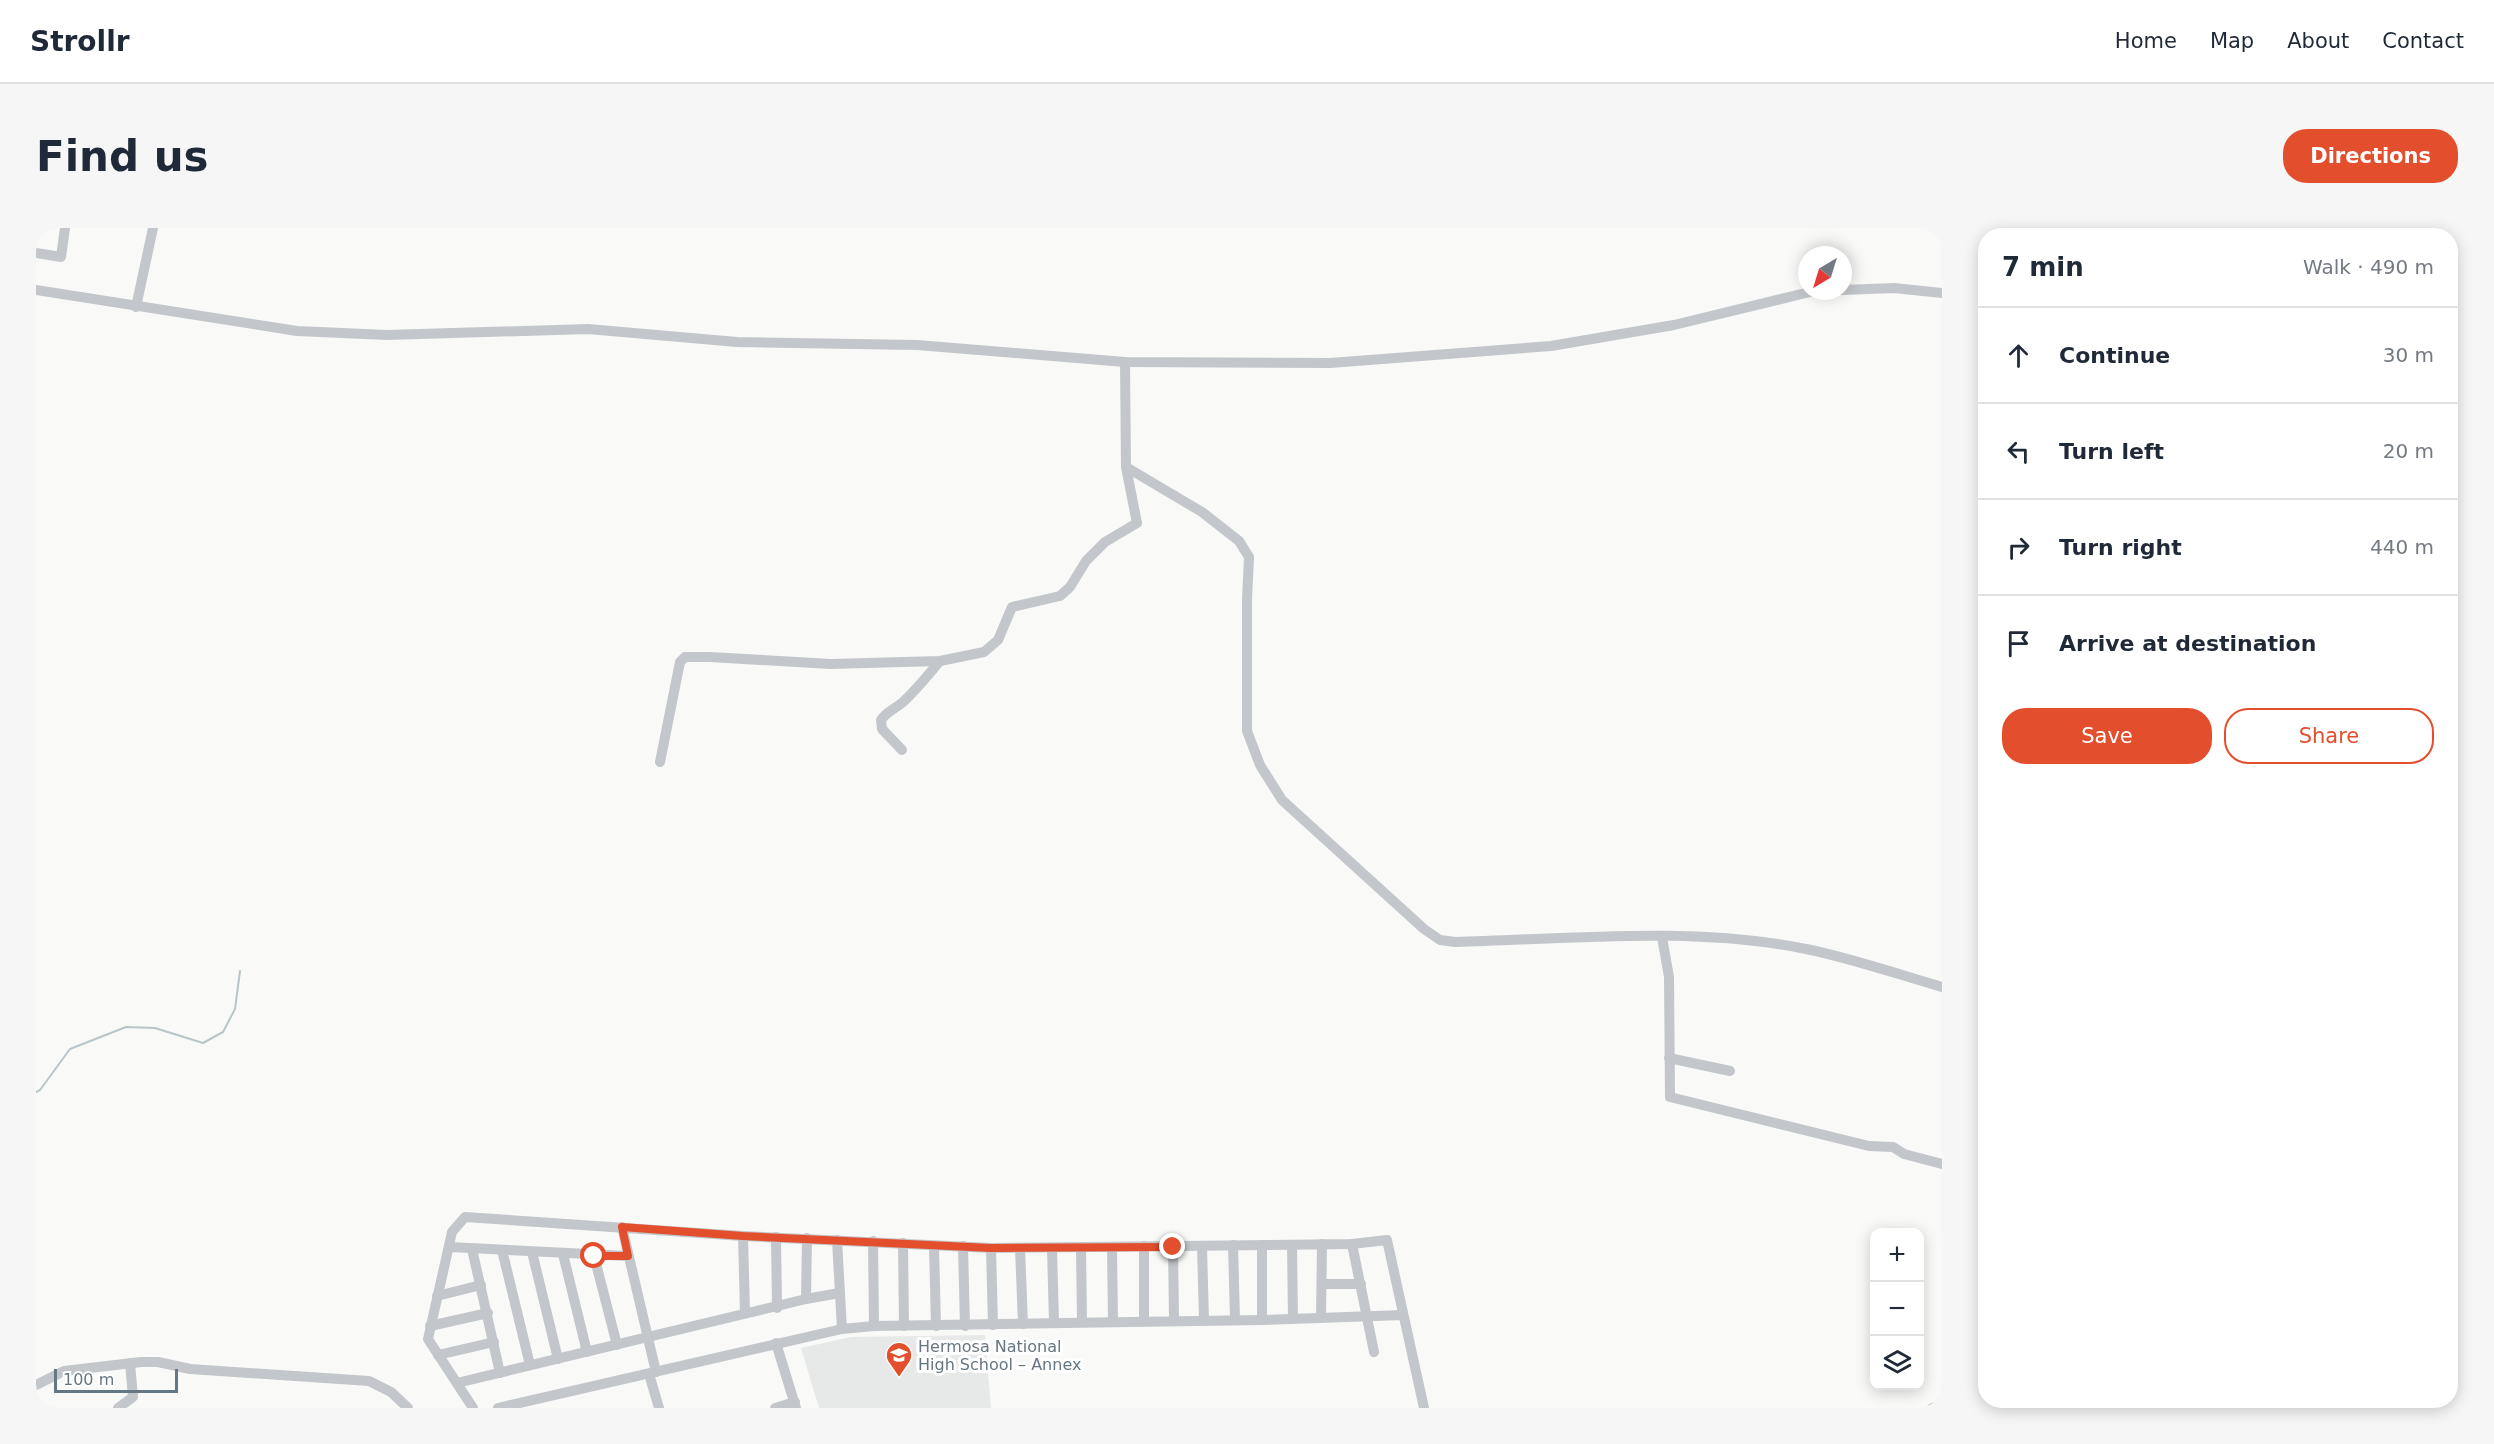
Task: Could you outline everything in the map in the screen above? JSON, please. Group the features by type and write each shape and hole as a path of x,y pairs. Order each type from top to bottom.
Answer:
{"street":[{"path":"36,253 61,257 66,228"},
{"path":"136,307 153,228"},
{"path":"1852,290 1894,288 1942,293"},
{"path":"36,290 297,331 387,335 588,329 737,342 917,345 1125,362 1330,363 1551,346 1674,325 1798,295"},
{"path":"660,762 680,662 685,657 831,664 940,661 984,652 998,640 1012,607 1060,596 1070,587 1086,561 1106,542 1137,523 1126,467 1125,362"},
{"path":"1126,467 1202,512 1239,541 1249,557 1247,731 1260,765 1282,800 1424,929 1440,940 1455,942 1662,937 1733,939 1806,949 1942,987"},
{"path":"902,750 882,729 881,720 887,712 900,705 909,696 940,661"},
{"path":"1662,937 1670,977 1668,1058 1670,1097 1869,1146 1893,1147 1904,1154 1942,1164"},
{"path":"1668,1058 1730,1071"},
{"path":"473,1408 428,1339 452,1232 465,1217 743,1236 991,1248 1352,1244 1387,1240 1424,1408"},
{"path":"622,1227 648,1338 658,1408"},
{"path":"743,1236 745,1313"},
{"path":"776,1237 777,1308"},
{"path":"806,1299 807,1239"},
{"path":"837,1240 842,1329"},
{"path":"873,1241 874,1326"},
{"path":"903,1244 904,1326"},
{"path":"1322,1244 1322,1318"},
{"path":"1352,1244 1374,1352"},
{"path":"1233,1245 1235,1320"},
{"path":"1262,1320 1263,1245"},
{"path":"1292,1245 1293,1318"},
{"path":"934,1246 936,1326"},
{"path":"963,1246 965,1326"},
{"path":"1144,1246 1144,1321"},
{"path":"1202,1246 1204,1321"},
{"path":"449,1247 628,1256"},
{"path":"1112,1247 1113,1322"},
{"path":"1173,1247 1174,1320"},
{"path":"472,1248 500,1373"},
{"path":"991,1248 993,1325"},
{"path":"1020,1248 1023,1324"},
{"path":"1052,1248 1054,1323"},
{"path":"1082,1248 1082,1322"},
{"path":"502,1250 530,1365"},
{"path":"532,1252 558,1359"},
{"path":"563,1254 587,1352"},
{"path":"594,1256 617,1345"},
{"path":"1322,1284 1361,1284"},
{"path":"437,1296 482,1285"},
{"path":"457,1383 745,1313 839,1293"},
{"path":"430,1326 488,1313"},
{"path":"498,1408 842,1329 874,1326 1368,1318 1403,1315"},
{"path":"438,1355 494,1342"},
{"path":"775,1408 795,1405 776,1343"},
{"path":"36,1384 64,1371 158,1362 190,1369 369,1381 391,1392 408,1408"},
{"path":"118,1408 133,1397 130,1363"},
{"path":"1932,1408 1942,1405"}],"shaded area":[{"name":"Hermosa National High School – Annex","path":"985,1335 991,1408 819,1408 801,1348 851,1337"}],"waterway":[{"path":"36,1092 40,1090 70,1049 126,1027 155,1028 203,1043 223,1032 235,1009 240,971"}],"place":[{"name":"Hermosa National High School – Annex","path":"899,1378"}],"route":[{"path":"594,1256 628,1256 622,1227 934,1246 1173,1247"}]}
